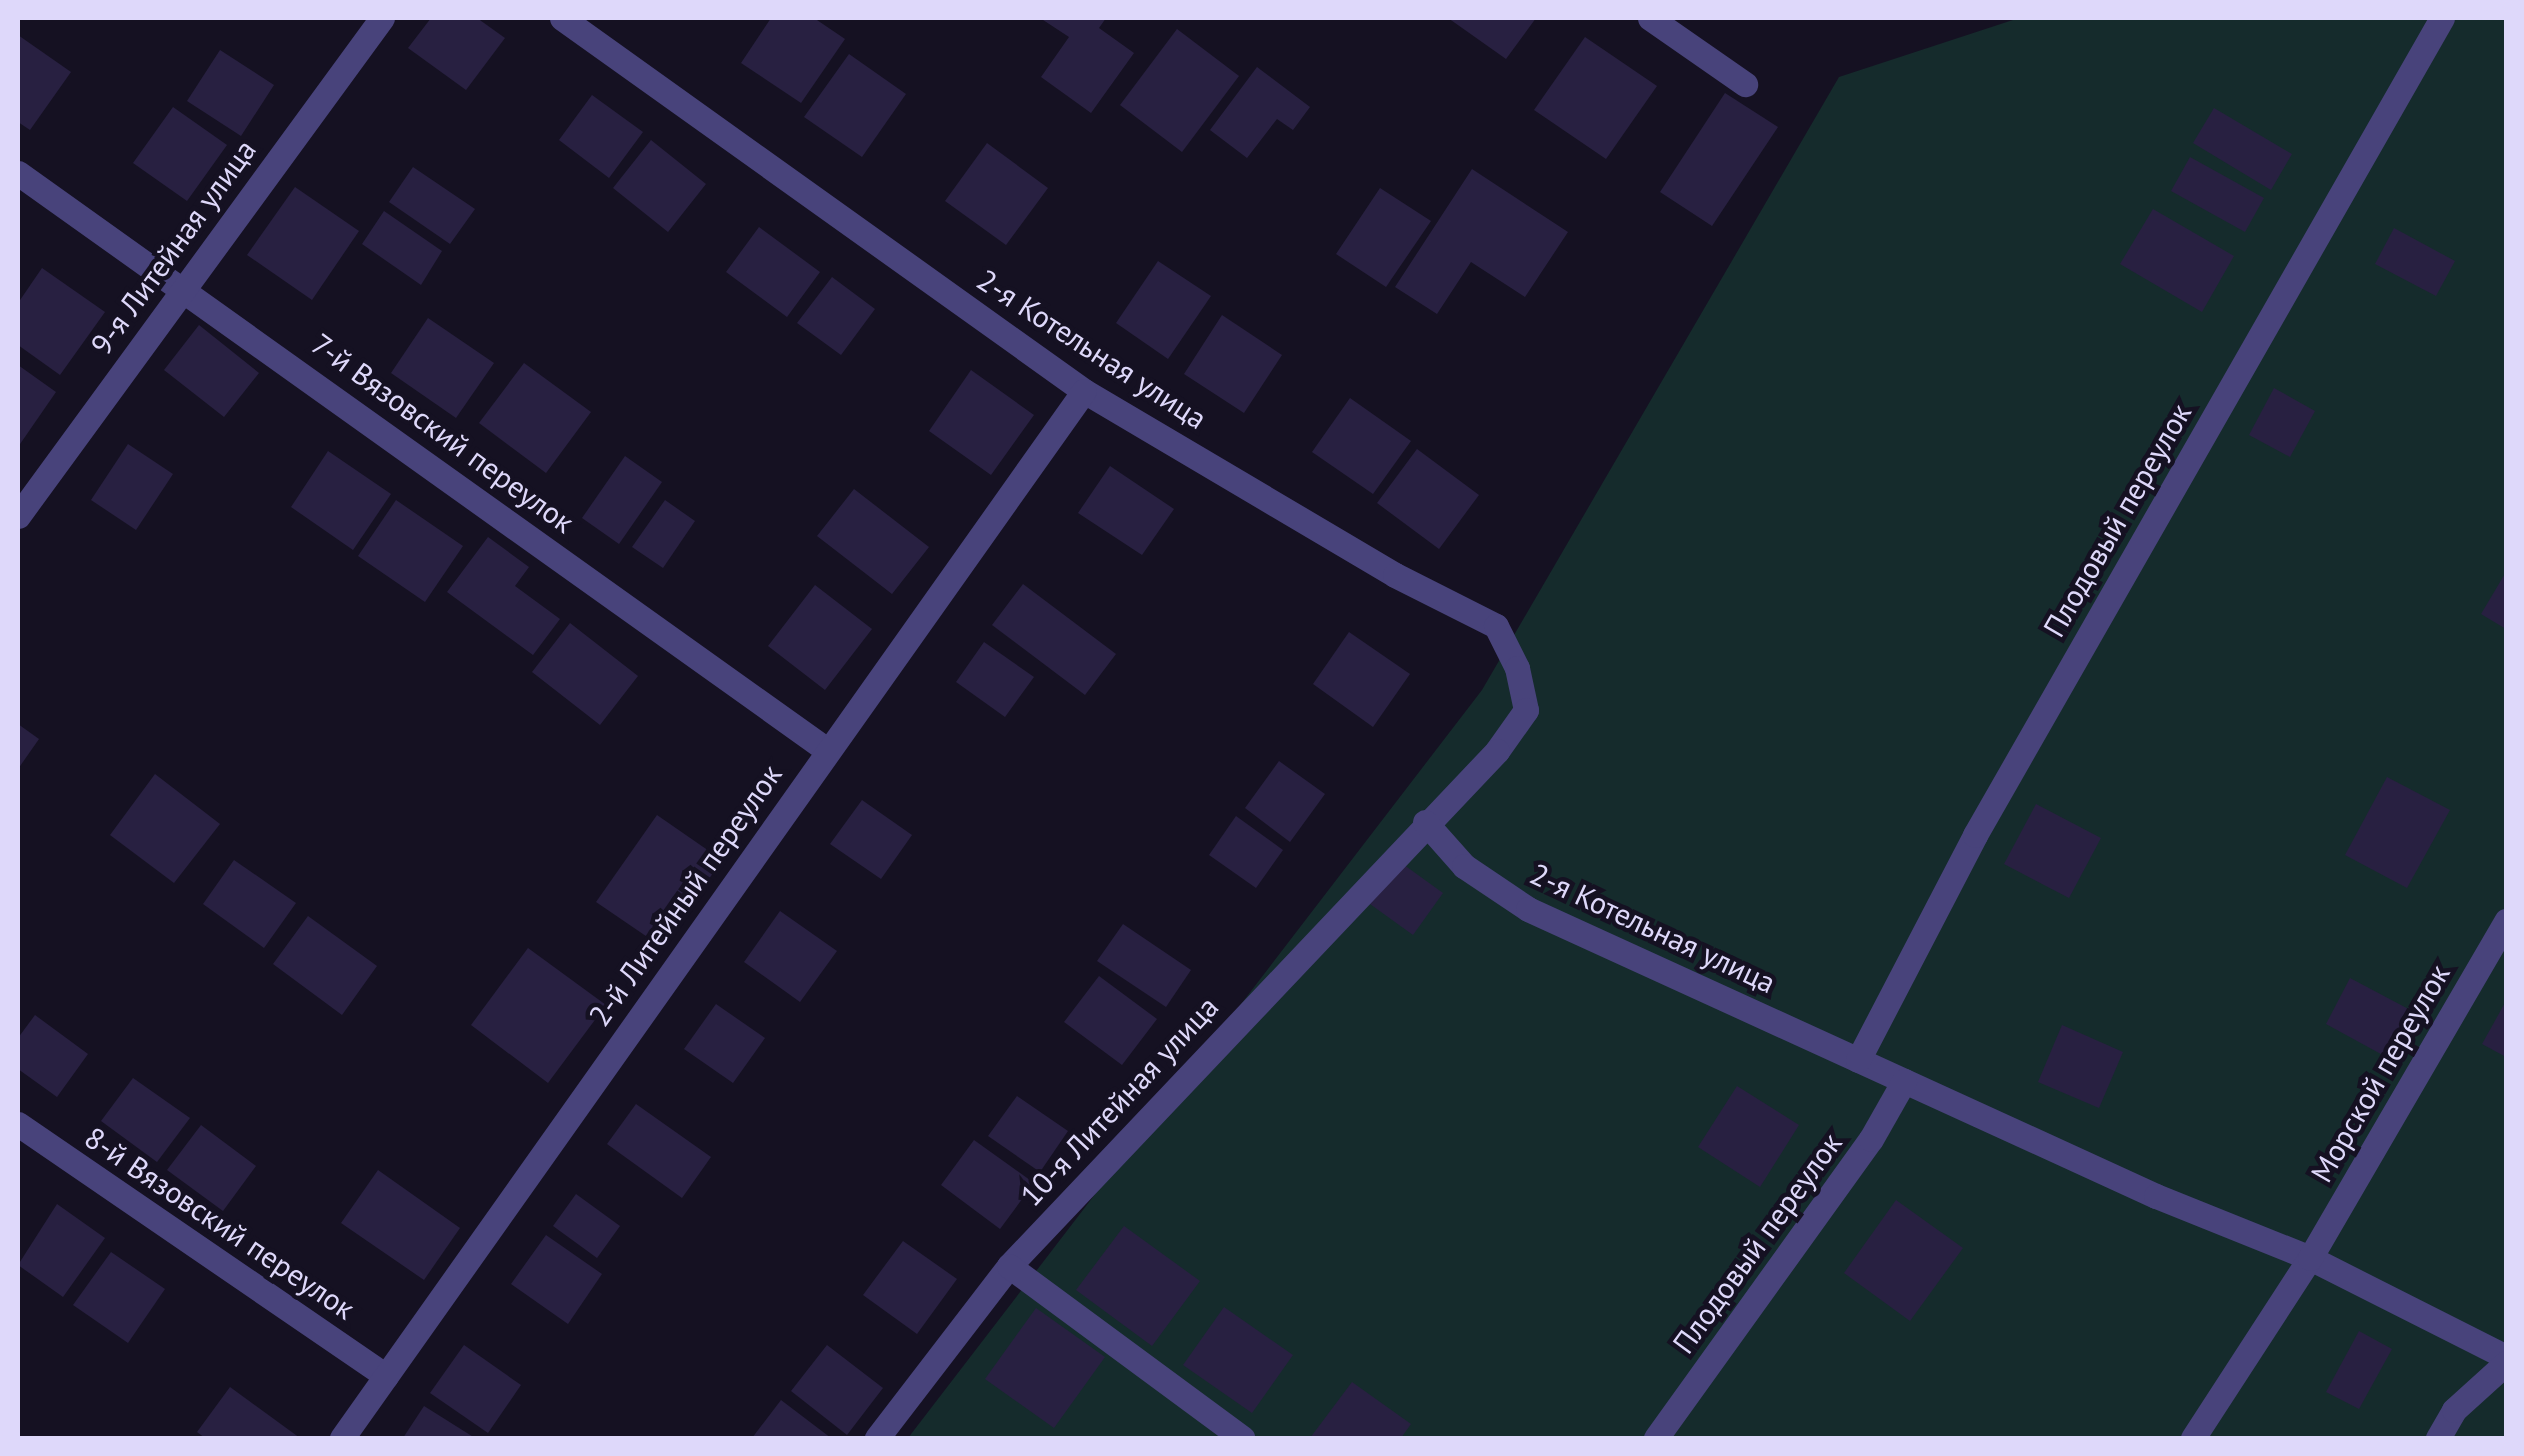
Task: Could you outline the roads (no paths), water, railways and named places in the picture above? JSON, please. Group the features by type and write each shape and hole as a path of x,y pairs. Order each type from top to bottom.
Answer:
{"street":[{"name":"9-я Литейная улица","path":"18,516 382,18"},
{"name":"2-я Котельная улица","path":"562,18 1084,391 1394,575 1496,626 1517,668 1526,710 1497,751 1425,822 1464,866 1528,908 1858,1060 2310,1258 2506,1360"},
{"path":"1650,18 1745,84"},
{"name":"Плодовый переулок","path":"1858,1060 1975,834 2442,18"},
{"name":"7-й Вязовский переулок","path":"18,173 184,286 827,750"},
{"name":"2-й Литейный переулок","path":"342,1438 1084,391"},
{"name":"10-я Литейная улица","path":"878,1438 1009,1266 1425,822"},
{"name":"Морской переулок","path":"2193,1438 2310,1258 2506,921"},
{"name":"Плодовый переулок","path":"1656,1438 1871,1139 1904,1080"},
{"name":"8-й Вязовский переулок","path":"18,1124 386,1376"},
{"path":"1009,1266 1242,1438"},
{"path":"2438,1438 2454,1410 2506,1360"}]}
